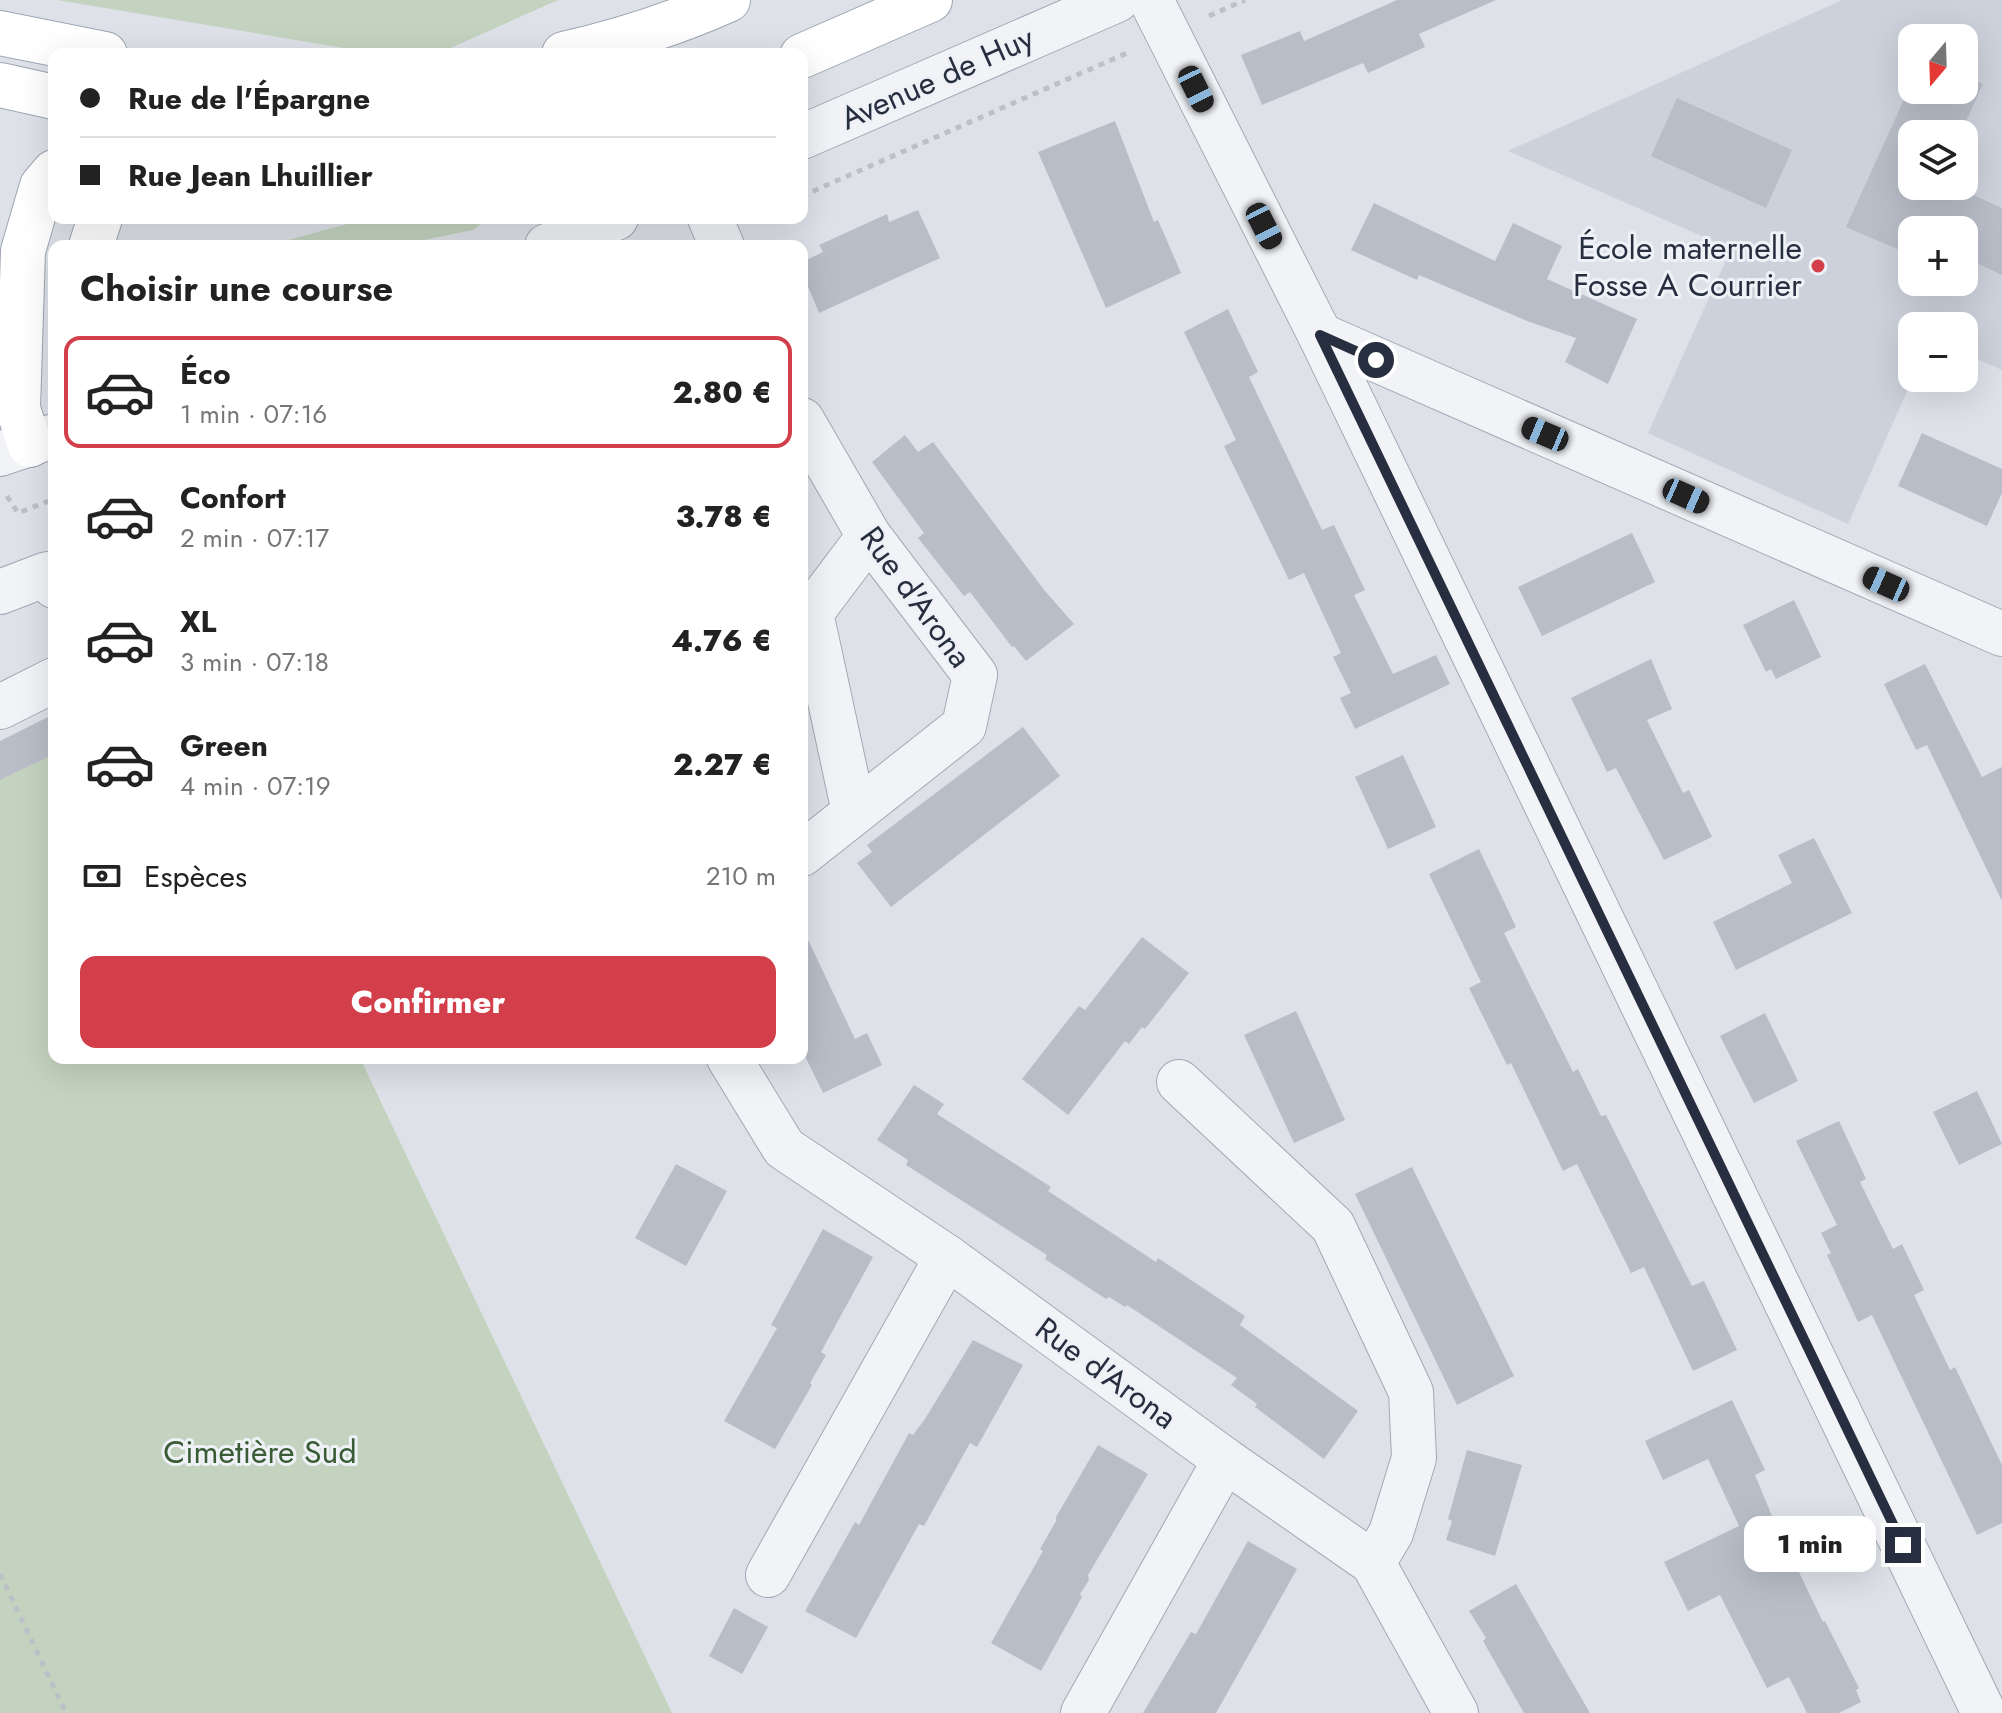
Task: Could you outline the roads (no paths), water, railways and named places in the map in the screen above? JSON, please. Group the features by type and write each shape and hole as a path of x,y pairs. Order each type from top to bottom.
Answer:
{"main road":[{"path":"591,48 688,18 728,0"},
{"path":"808,53 930,0"},
{"path":"0,33 75,48"},
{"path":"0,85 48,96"},
{"path":"28,445 18,409 23,251 42,186 48,179"},
{"path":"0,210 23,251"}],"street":[{"name":"Avenue de Huy","path":"808,134 1117,0"},
{"path":"1160,17 1320,335 1984,1713"},
{"path":"562,240 601,224"},
{"path":"1320,335 2002,634"},
{"name":"Rue d'Arona","path":"808,430 869,536 975,675 964,726 808,849"},
{"path":"854,812 811,613 869,536"},
{"path":"0,592 48,576"},
{"path":"0,707 48,683"},
{"name":"Rue d'Arona","path":"733,1064 784,1148 947,1257 1225,1460 1373,1563 1456,1713"},
{"path":"1179,1082 1333,1226 1411,1392 1414,1458 1391,1533 1373,1563"},
{"path":"768,1575 947,1257"},
{"path":"1083,1713 1225,1460"}],"place":[{"name":"École maternelle Fosse A Courrier","path":"1818,266"}],"park label":[{"name":"Cimetière Sud","path":"260,1452"}]}
